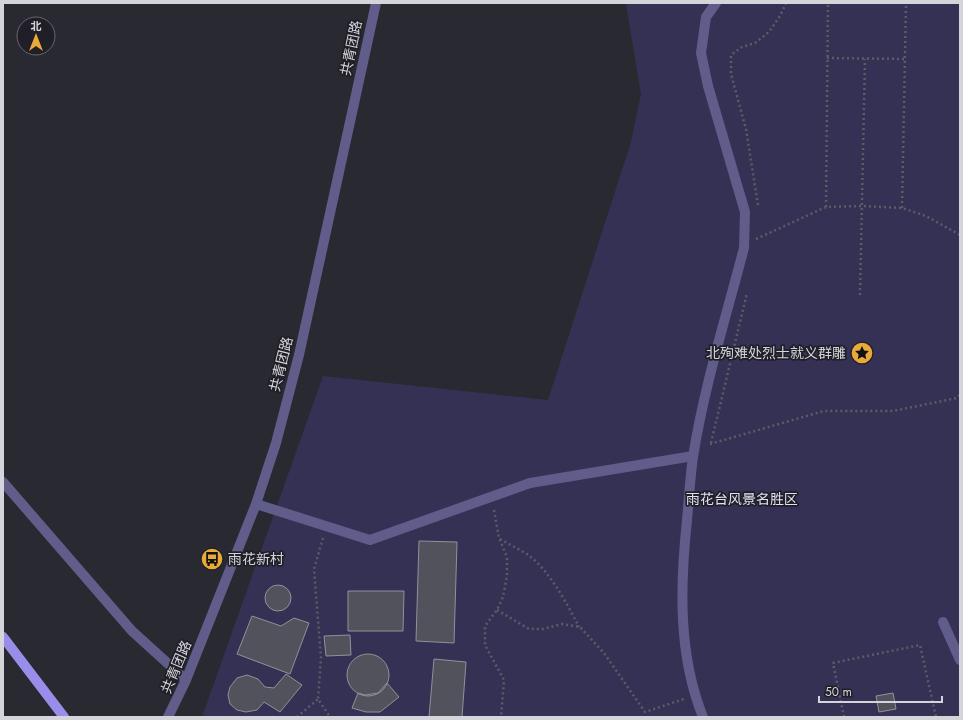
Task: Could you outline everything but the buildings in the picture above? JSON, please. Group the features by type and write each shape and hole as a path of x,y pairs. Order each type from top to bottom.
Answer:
{"main road":[{"path":"3,637 44,688 64,717"}],"street":[{"name":"共青团路","path":"168,717 186,680 256,504 276,443 299,355 376,3"},
{"path":"703,717 694,694 682,628 682,568 693,456 708,384 744,248 745,212 708,86 701,53 706,17 716,3"},
{"path":"256,504 370,540 530,483 693,456"},
{"path":"3,482 132,631 186,680"},
{"path":"943,622 960,660"}],"path":[{"path":"826,207 828,3"},
{"path":"902,208 906,3"},
{"path":"828,58 905,59"},
{"path":"860,295 865,59"},
{"path":"744,248 757,239 826,207 862,206 902,208 926,216 960,235"},
{"path":"696,446 718,442 824,411 893,411 957,398 960,395"},
{"path":"493,496 499,538 507,557 507,576 503,597 497,610 485,626 485,645 504,680 501,717"},
{"path":"326,526 314,569 321,658 318,699 330,717"},
{"path":"499,538 528,555 546,574 566,600 580,627 604,653 645,712 694,694"},
{"path":"497,610 529,629 543,630 562,624 580,627"},
{"path":"844,717 833,663 920,645 936,717"},
{"path":"297,717 318,699"}],"green space":[{"name":"雨花台风景名胜区","path":"960,3 960,717 202,717 323,376 548,400 631,142 641,94 626,4"}],"place":[{"name":"北殉难处烈士就义群雕","path":"862,353"},
{"name":"雨花新村","path":"212,559"}]}
